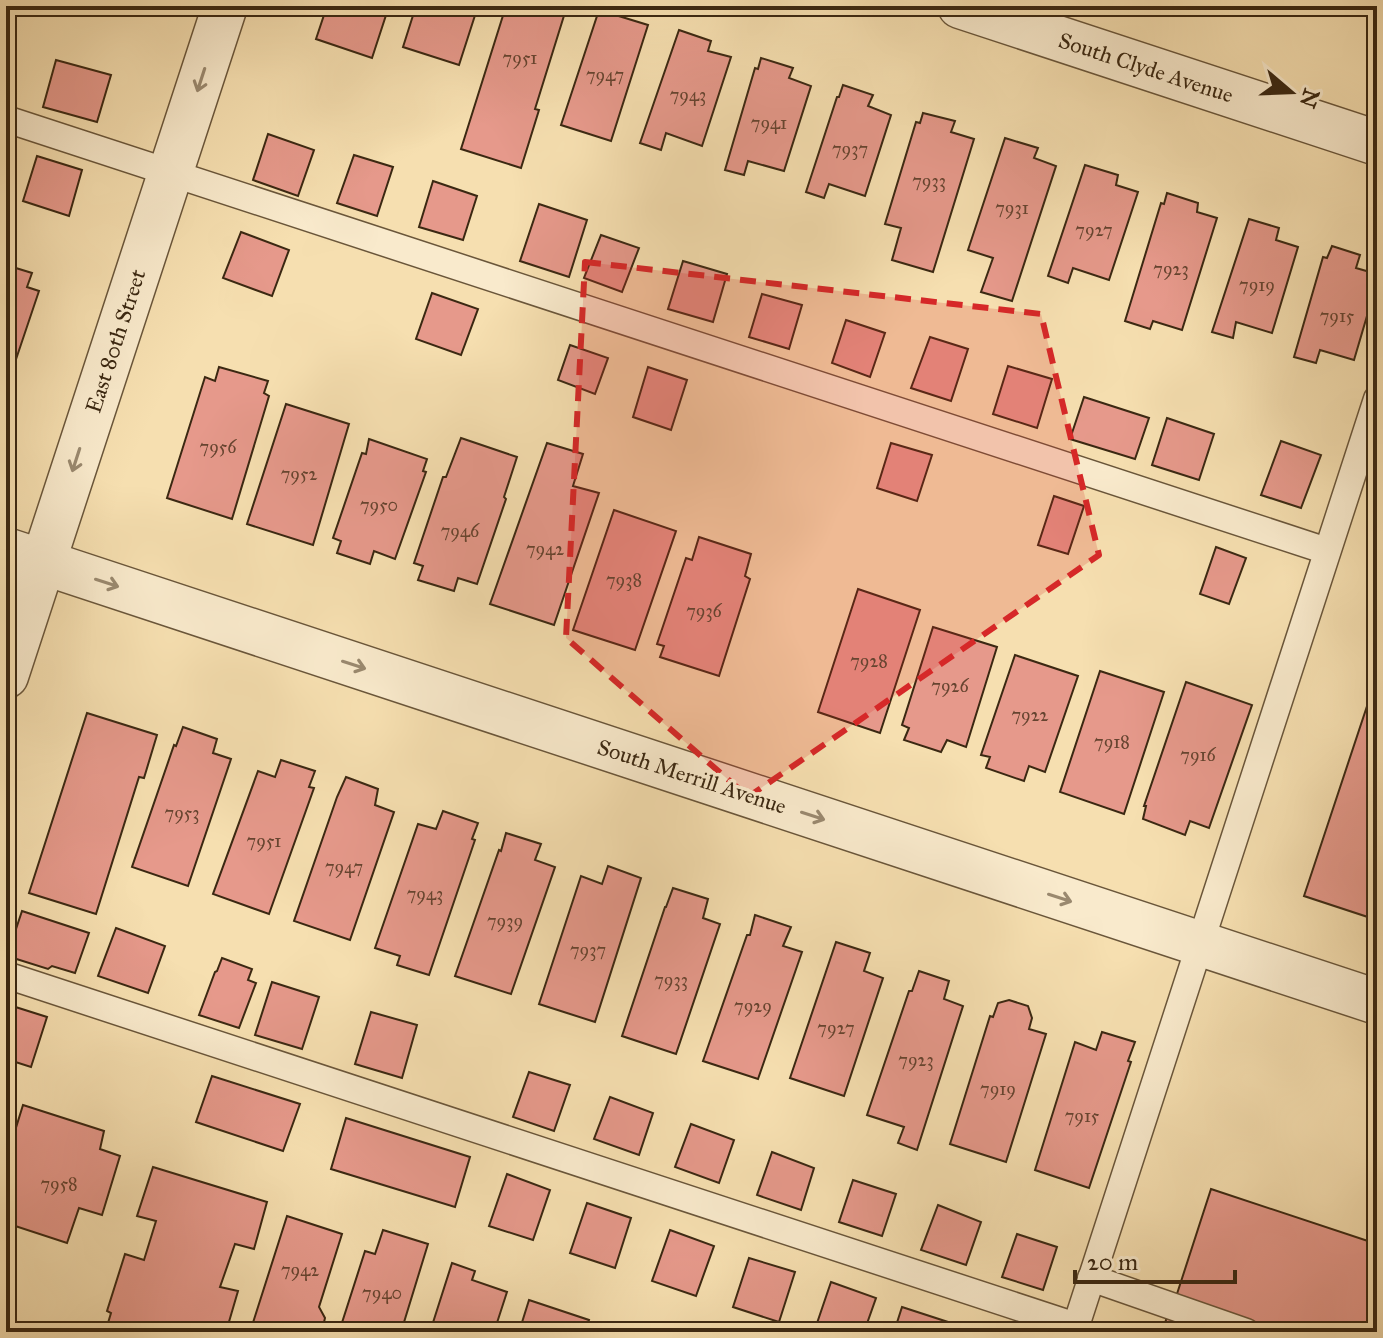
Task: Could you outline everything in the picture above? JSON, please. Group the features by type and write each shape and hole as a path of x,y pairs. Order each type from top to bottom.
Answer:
{"street":[{"name":"East 80th Street","path":"6,676 25,556 170,173 225,6"},
{"name":"South Clyde Avenue","path":"960,6 1377,143"},
{"name":"South Merrill Avenue","path":"25,556 1377,1002"}],"lane":[{"path":"6,119 1327,551"},
{"path":"6,975 1075,1329 1377,399"},
{"path":"1091,1278 1246,1332"}],"highlighted area":[{"path":"585,262 1041,314 1099,555 748,797 566,638"}],"building":[{"path":"327,6 389,6 372,58 316,39"},
{"path":"416,6 478,6 459,65 403,47"},
{"path":"506,6 567,6 535,109 539,110 521,168 461,149"},
{"path":"599,10 648,25 611,141 561,125"},
{"path":"679,30 711,41 708,51 731,57 702,146 666,133 661,150 640,143"},
{"path":"761,58 793,68 789,78 811,86 784,171 748,161 744,175 725,170 755,68 758,69"},
{"path":"56,60 111,75 97,122 43,107"},
{"path":"843,85 873,95 868,106 891,115 865,196 829,184 824,198 806,192"},
{"path":"923,113 955,121 951,132 974,139 933,272 892,260 901,228 885,224 916,122 920,123"},
{"path":"268,134 314,150 298,196 253,180"},
{"path":"1005,138 1038,148 1034,158 1056,166 1012,301 981,292 993,258 968,250"},
{"path":"354,155 393,167 377,216 337,203"},
{"path":"37,156 82,170 69,216 23,201"},
{"path":"1085,165 1118,175 1116,185 1138,192 1109,280 1073,268 1068,283 1048,276"},
{"path":"433,181 477,196 463,240 419,227"},
{"path":"1167,193 1198,203 1197,212 1217,218 1182,330 1153,321 1150,329 1125,321 1161,203 1164,204"},
{"path":"539,204 587,220 569,277 520,261"},
{"path":"1249,219 1279,228 1276,240 1298,247 1272,333 1236,322 1233,338 1212,332"},
{"path":"241,232 289,250 272,296 223,278"},
{"path":"601,235 639,248 622,292 584,278"},
{"path":"1332,246 1360,255 1356,268 1377,274 1377,282 1354,360 1320,350 1316,363 1294,357 1323,257 1327,258"},
{"path":"683,261 727,274 713,322 668,309"},
{"path":"6,265 32,273 27,287 39,291 6,389"},
{"path":"432,293 478,309 461,355 416,339"},
{"path":"762,294 802,305 789,349 749,337"},
{"path":"846,320 885,333 870,377 832,363"},
{"path":"930,337 968,349 951,401 911,388"},
{"path":"570,345 608,358 595,394 558,380"},
{"path":"1008,366 1052,379 1037,428 993,414"},
{"path":"219,367 268,381 264,393 269,396 232,519 167,498 205,377 215,381"},
{"path":"648,367 687,380 671,430 633,417"},
{"path":"1084,397 1149,418 1135,459 1070,439"},
{"path":"286,404 349,424 313,545 247,524"},
{"path":"1167,418 1214,434 1199,480 1152,465"},
{"path":"461,438 517,457 477,584 458,578 454,591 418,580 423,566 414,563 443,477 446,477"},
{"path":"369,439 427,459 423,471 426,472 395,559 374,551 370,564 337,553 341,541 333,538"},
{"path":"1281,441 1321,455 1301,508 1261,495"},
{"path":"547,443 583,454 573,486 599,493 554,625 490,604"},
{"path":"891,443 932,455 917,501 877,488"},
{"path":"1054,496 1084,506 1068,554 1038,545"},
{"path":"614,510 676,531 635,650 573,630"},
{"path":"699,537 751,554 745,576 750,579 719,676 660,657 664,646 657,644 686,558 692,560"},
{"path":"1216,547 1246,558 1229,604 1200,594"},
{"path":"858,589 920,610 880,733 818,712"},
{"path":"933,627 997,647 966,747 947,740 941,752 904,740 909,728 902,725"},
{"path":"1015,655 1078,676 1045,772 1029,766 1024,781 986,768 990,757 981,755"},
{"path":"1100,671 1164,692 1124,814 1060,792"},
{"path":"1377,676 1377,920 1304,896"},
{"path":"1186,682 1252,705 1209,828 1190,821 1185,835 1143,819 1144,806"},
{"path":"87,713 157,735 144,778 139,777 96,914 29,893"},
{"path":"183,727 217,739 213,753 231,759 188,886 132,867"},
{"path":"281,760 315,771 309,787 314,788 269,914 213,894 258,771 275,777"},
{"path":"346,777 378,789 375,805 394,812 350,940 294,921"},
{"path":"443,811 478,823 429,975 397,965 400,956 375,948 418,824 436,829"},
{"path":"506,833 541,844 535,860 555,867 511,994 455,976"},
{"path":"608,866 641,878 595,1022 539,1004 581,876 602,884"},
{"path":"673,888 708,899 703,918 720,924 676,1054 622,1036"},
{"path":"22,911 89,933 75,973 52,966 48,969 7,956"},
{"path":"755,915 791,927 783,946 802,952 758,1079 703,1061"},
{"path":"116,928 165,946 148,993 98,976"},
{"path":"836,942 870,953 864,971 883,978 844,1096 790,1078"},
{"path":"222,958 252,969 248,980 256,983 239,1028 199,1015"},
{"path":"919,971 949,981 944,999 963,1006 917,1150 898,1143 904,1127 867,1115 909,991 912,991"},
{"path":"272,982 319,997 302,1049 255,1035"},
{"path":"1009,1000 1028,1006 1032,1018 1029,1029 1046,1034 1006,1162 950,1144 990,1016 993,1017 998,1003"},
{"path":"6,1004 47,1017 31,1067 6,1059"},
{"path":"371,1012 417,1025 402,1078 355,1064"},
{"path":"1102,1032 1135,1042 1089,1188 1035,1170 1075,1042 1096,1050"},
{"path":"529,1072 570,1085 554,1131 513,1117"},
{"path":"212,1076 300,1104 283,1151 196,1122"},
{"path":"610,1097 653,1113 639,1155 594,1139"},
{"path":"23,1105 104,1131 100,1149 120,1156 102,1215 79,1208 67,1243 6,1223 6,1160"},
{"path":"346,1118 470,1157 455,1207 331,1169"},
{"path":"691,1124 734,1140 719,1183 675,1167"},
{"path":"772,1152 814,1168 801,1210 757,1195"},
{"path":"153,1167 267,1202 254,1249 235,1244 220,1287 238,1291 226,1332 166,1332 147,1326 146,1332 110,1332 108,1323 111,1313 107,1311 125,1254 144,1260 156,1221 137,1216"},
{"path":"507,1174 550,1190 533,1240 489,1226"},
{"path":"853,1180 896,1194 882,1236 839,1222"},
{"path":"1211,1189 1377,1244 1377,1332 1270,1332 1175,1300"},
{"path":"587,1203 631,1218 615,1268 570,1253"},
{"path":"938,1205 981,1222 966,1265 921,1250"},
{"path":"287,1216 342,1234 319,1307 325,1318 322,1331 250,1332"},
{"path":"383,1230 428,1244 401,1332 339,1332 365,1251 375,1254"},
{"path":"670,1230 714,1246 696,1296 652,1281"},
{"path":"1017,1234 1057,1247 1043,1290 1002,1277"},
{"path":"749,1258 795,1272 779,1322 733,1307"},
{"path":"452,1263 475,1271 472,1280 507,1292 494,1332 430,1332"},
{"path":"831,1282 876,1298 864,1332 814,1332"},
{"path":"529,1300 589,1320 585,1332 519,1332"},
{"path":"902,1307 948,1322 945,1332 894,1332"},
{"path":"1167,1317 1214,1332 1162,1332"}]}
